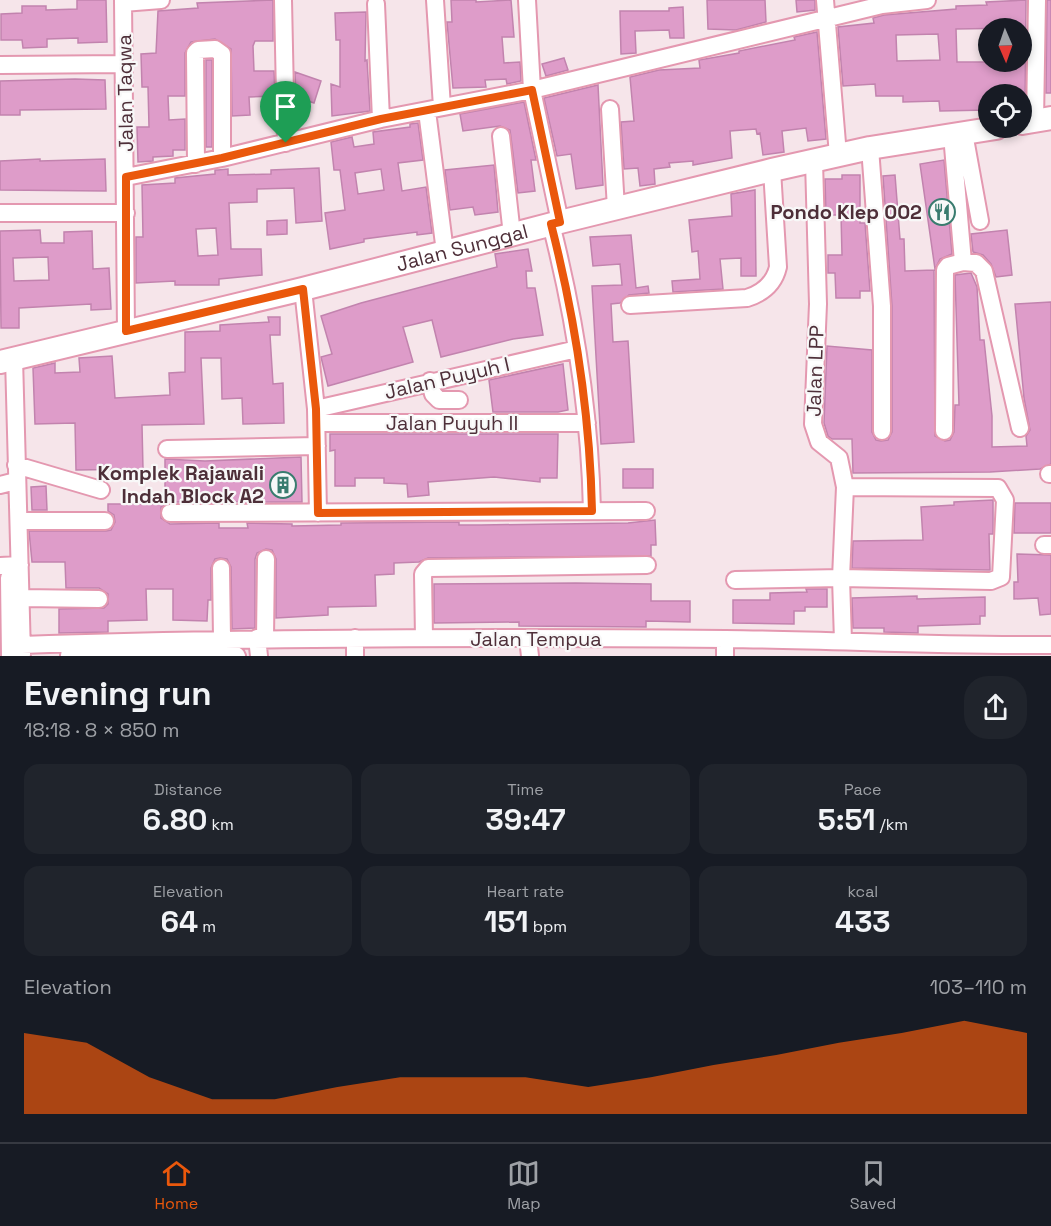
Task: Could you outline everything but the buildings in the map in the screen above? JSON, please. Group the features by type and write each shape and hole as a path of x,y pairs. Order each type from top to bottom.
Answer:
{"main road":[{"name":"Jalan Sunggal","path":"7,360 303,289 555,223 772,170 870,148 978,131"}],"street":[{"path":"123,2 161,0"},
{"path":"283,0 286,143"},
{"path":"435,0 434,109 445,252"},
{"path":"527,0 532,90 577,349 587,423 592,511"},
{"path":"825,0 838,155"},
{"path":"126,177 196,164 381,119 532,90 826,18 882,2 927,0"},
{"path":"1036,120 1037,0"},
{"name":"Jalan Taqwa","path":"123,2 126,331"},
{"path":"376,4 381,119"},
{"path":"196,164 195,53 198,50 217,50 222,54 222,158"},
{"path":"0,65 124,64"},
{"path":"610,109 616,208"},
{"path":"958,134 980,221"},
{"path":"958,134 963,262"},
{"path":"501,136 512,236"},
{"path":"870,148 882,306 882,431"},
{"name":"Jalan LPP","path":"814,161 818,304 813,424 819,442 839,458 845,487 841,578 843,641"},
{"path":"630,305 747,298 764,291 776,277 778,267 772,170"},
{"path":"0,213 126,213"},
{"path":"944,431 945,270 948,266 963,262 976,262 984,271 1020,428"},
{"path":"303,289 317,416 318,513"},
{"name":"Jalan Puyuh I","path":"317,416 430,381 577,349"},
{"path":"7,360 10,477 19,521 9,569 18,652"},
{"path":"430,381 433,394 439,400 459,400"},
{"name":"Jalan Puyuh II","path":"317,416 587,423"},
{"path":"167,450 317,446"},
{"path":"10,477 101,490"},
{"path":"735,580 841,578 996,580 1002,575 1005,500 1002,491 992,487 845,487"},
{"path":"170,513 646,511"},
{"path":"19,521 105,521"},
{"path":"259,656 266,560"},
{"path":"424,638 423,574 428,568 647,565"},
{"path":"221,568 222,638"},
{"path":"9,569 21,598 18,652"},
{"path":"21,598 99,599"},
{"name":"Jalan Tempua","path":"18,652 222,638 424,638 529,647 725,647 843,641 1041,649"},
{"path":"355,638 355,656"},
{"path":"46,656 231,652 237,656"}],"place":[{"name":"Pondo Klep 002","path":"942,212"},
{"name":"Komplek Rajawali Indah Block A2","path":"283,485"}],"route":[{"path":"532,90 560,222 551,224 561,263 577,349 587,423 592,511 318,513 317,423 303,289 126,331 126,177 196,164 286,143 381,119 532,90"}]}
